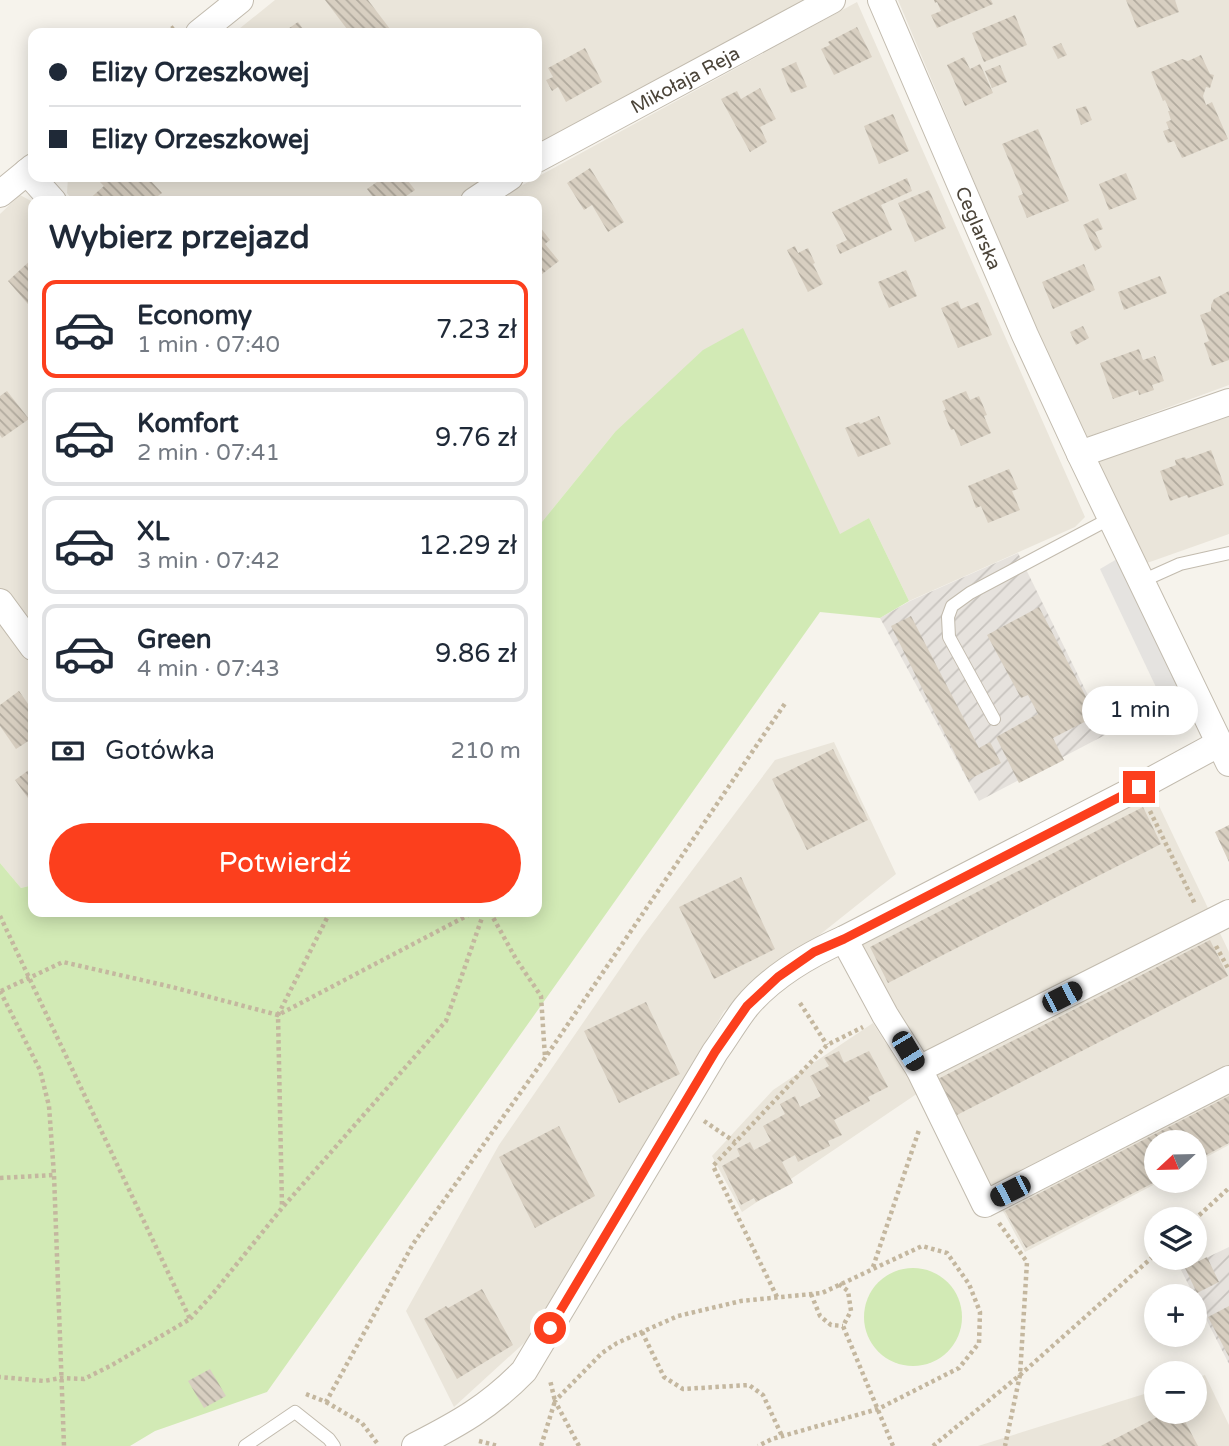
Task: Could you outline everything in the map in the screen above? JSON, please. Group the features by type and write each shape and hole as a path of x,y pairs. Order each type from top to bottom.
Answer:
{"street":[{"path":"205,28 240,0"},
{"name":"Mikołaja Reja","path":"542,156 832,0"},
{"name":"Ceglarska","path":"881,0 1080,454 1224,753"},
{"path":"0,194 28,172"},
{"path":"482,196 502,182"},
{"path":"1080,454 1229,402"},
{"path":"0,601 28,640"},
{"path":"415,1446 478,1412 524,1371 715,1052 747,1006 787,971 814,952 1139,787 1224,753"},
{"path":"919,1069 1229,913"},
{"path":"844,939 885,1015 919,1069 985,1204 1229,1079"}],"lane":[{"path":"994,719 949,637 948,617 952,606 970,593 1111,518"},
{"path":"1142,581 1180,564 1229,553"},
{"path":"245,1446 295,1412 327,1444"}],"path":[{"path":"326,1402 413,1244 545,1058 786,702"},
{"path":"1139,787 1229,970"},
{"path":"0,916 190,1319"},
{"path":"282,1208 278,1015 327,917"},
{"path":"64,1446 49,1105 40,1070 0,991 63,962 278,1015 464,917"},
{"path":"0,1377 44,1381 61,1378 84,1379 190,1319 282,1208 446,1021 482,917"},
{"path":"493,917 541,996 545,1058"},
{"path":"800,1003 827,1045"},
{"path":"777,1297 713,1166 827,1045 885,1015"},
{"path":"872,1268 931,1095"},
{"path":"701,1119 735,1142"},
{"path":"0,1178 54,1175"},
{"path":"1207,1208 1229,1188"},
{"path":"985,1204 1027,1262 1020,1375 1005,1446"},
{"path":"541,1446 555,1401 602,1353 617,1343 678,1316 741,1301 822,1293 922,1246 947,1254 969,1284 980,1312 979,1343 959,1368 878,1409 782,1436 758,1446"},
{"path":"933,1446 1020,1375 1144,1265"},
{"path":"839,1284 848,1291 851,1311 843,1326"},
{"path":"811,1294 820,1316 831,1325 843,1326"},
{"path":"843,1326 893,1446"},
{"path":"642,1332 664,1377 683,1389 749,1385 763,1395 782,1436"},
{"path":"549,1378 555,1401 579,1446"},
{"path":"300,1392 326,1402 362,1423 377,1443"}],"shaded area":[{"path":"275,0 819,0 542,152 542,28 240,28"},
{"path":"898,0 1229,0 1229,385 1082,439"},
{"path":"857,2 1085,517 1075,527 909,601 869,518 840,535 615,432 542,522 542,196 507,196 528,182 542,182 542,174"},
{"path":"68,182 490,182 469,196 69,196"},
{"path":"20,195 28,199 28,886 21,888 0,863 0,214"},
{"path":"1229,414 1229,534 1147,563 1094,458"},
{"path":"1018,553 1107,734 979,801 880,618 910,601"},
{"path":"1117,559 1182,695 1164,704 1100,569"},
{"path":"834,742 896,874 724,1011 547,1322 454,1407 406,1311 499,1145 642,937 775,760"},
{"path":"1150,787 1229,952 1229,1145 1208,1156 1208,1130 1144,1130 1144,1190 1025,1252 856,937"},
{"path":"873,1023 918,1093 742,1212 712,1156 773,1090"},
{"path":"1229,1247 1229,1364 1207,1321 1207,1284 1188,1284 1181,1270 1207,1270 1207,1258"},
{"path":"1207,1379 1229,1425 1229,1446 978,1446 1144,1394 1144,1424 1207,1424"}],"green space":[{"path":"743,328 840,534 869,518 909,601 880,618 820,612 267,1392 155,1431 130,1446 0,1446 0,863 21,888 28,886 28,917 542,917 542,522 615,432 703,350"},
{"path":"913,1268 932,1272 948,1282 958,1298 962,1317 958,1336 948,1352 932,1362 913,1366 894,1362 878,1352 868,1336 864,1317 868,1298 878,1282 894,1272"}],"building":[{"path":"325,0 368,0 389,28 346,28"},
{"path":"934,0 991,0 993,4 937,28 931,15 941,11"},
{"path":"1126,0 1175,0 1179,12 1137,28"},
{"path":"1015,15 1027,45 984,62 972,33"},
{"path":"298,22 302,28 289,28"},
{"path":"857,27 872,57 834,75 821,49 830,45 828,42"},
{"path":"1061,43 1067,55 1058,59 1052,47"},
{"path":"585,48 602,82 566,102 558,87 552,91 546,80 553,77 548,68"},
{"path":"1201,55 1210,74 1214,75 1210,88 1206,87 1203,96 1206,105 1212,102 1228,139 1182,158 1174,141 1168,143 1163,131 1169,129 1166,122 1171,120 1170,111 1151,72 1182,59 1188,61"},
{"path":"964,57 970,69 980,64 993,93 965,106 947,65"},
{"path":"796,62 807,87 791,93 781,69"},
{"path":"1000,65 1007,82 992,88 985,71"},
{"path":"760,88 776,119 760,127 767,142 750,152 721,99 737,91 741,99"},
{"path":"1086,106 1092,120 1081,125 1076,109"},
{"path":"893,114 909,151 879,164 864,126"},
{"path":"1038,129 1069,201 1027,218 1018,196 1023,194 1002,144"},
{"path":"590,168 624,222 608,232 592,205 584,210 567,183"},
{"path":"1126,173 1137,199 1109,210 1099,184"},
{"path":"907,178 912,191 881,205 892,230 840,254 836,245 847,240 832,212"},
{"path":"100,182 152,182 162,193 158,196 93,196 104,186"},
{"path":"377,182 409,182 415,190 406,196 372,196 367,189"},
{"path":"929,190 946,228 915,242 898,203"},
{"path":"1098,218 1103,229 1095,232 1102,247 1095,251 1083,225"},
{"path":"542,230 550,240 545,244 559,261 542,274"},
{"path":"795,246 798,253 808,248 823,284 808,292 787,250"},
{"path":"28,263 28,304 8,281"},
{"path":"1084,264 1095,290 1053,309 1042,282"},
{"path":"906,270 917,296 889,308 878,282"},
{"path":"1160,276 1167,293 1124,310 1118,292"},
{"path":"1229,291 1229,360 1212,366 1204,343 1209,341 1200,315 1211,311 1214,299"},
{"path":"958,301 961,309 978,302 992,335 958,348 941,308"},
{"path":"1083,326 1089,338 1076,345 1070,332"},
{"path":"1139,349 1143,360 1155,356 1164,381 1152,385 1154,390 1139,395 1138,390 1113,399 1100,363"},
{"path":"7,391 28,418 2,438 0,435 0,396"},
{"path":"966,391 970,400 979,396 991,433 961,446 954,429 951,430 942,401"},
{"path":"879,416 891,444 858,457 845,428"},
{"path":"1211,450 1224,485 1188,498 1187,495 1170,501 1160,471 1176,465 1175,460"},
{"path":"1009,469 1018,489 1012,491 1020,510 988,523 981,506 976,508 968,486"},
{"path":"1039,607 1096,716 1053,738 1064,760 1019,783 996,737 1038,714 1028,695 1021,698 987,635"},
{"path":"911,616 979,748 990,742 1001,763 968,780 891,626"},
{"path":"19,691 28,704 28,741 16,749 0,726 0,705"},
{"path":"833,749 868,820 807,850 772,779"},
{"path":"28,771 28,798 15,780"},
{"path":"1143,807 1161,844 888,983 870,947"},
{"path":"1229,825 1229,862 1215,832"},
{"path":"741,877 775,949 714,979 679,907"},
{"path":"1210,940 1228,976 957,1115 938,1079"},
{"path":"646,1002 680,1074 619,1103 584,1031"},
{"path":"839,1051 844,1063 869,1051 888,1087 868,1097 870,1101 834,1120 842,1135 828,1141 830,1146 798,1162 795,1155 782,1162 793,1183 756,1202 754,1198 741,1205 722,1166 740,1156 737,1149 744,1145 750,1142 754,1150 771,1141 763,1126 785,1114 780,1104 795,1096 800,1107 821,1096 810,1076 829,1066 824,1058"},
{"path":"1229,1096 1229,1143 1208,1154 1208,1130 1163,1130"},
{"path":"559,1126 595,1196 535,1228 499,1157"},
{"path":"1144,1140 1144,1188 1026,1248 1005,1211"},
{"path":"1207,1257 1219,1282 1207,1288 1207,1284 1193,1284 1186,1270 1207,1270"},
{"path":"482,1289 513,1345 457,1379 424,1319"},
{"path":"1229,1306 1229,1357 1208,1317"},
{"path":"210,1369 226,1396 204,1408 188,1381"},
{"path":"1144,1424 1186,1424 1198,1446 1101,1446"}],"route":[{"path":"550,1328 715,1052 747,1006 778,977 814,952 1139,787"}]}
